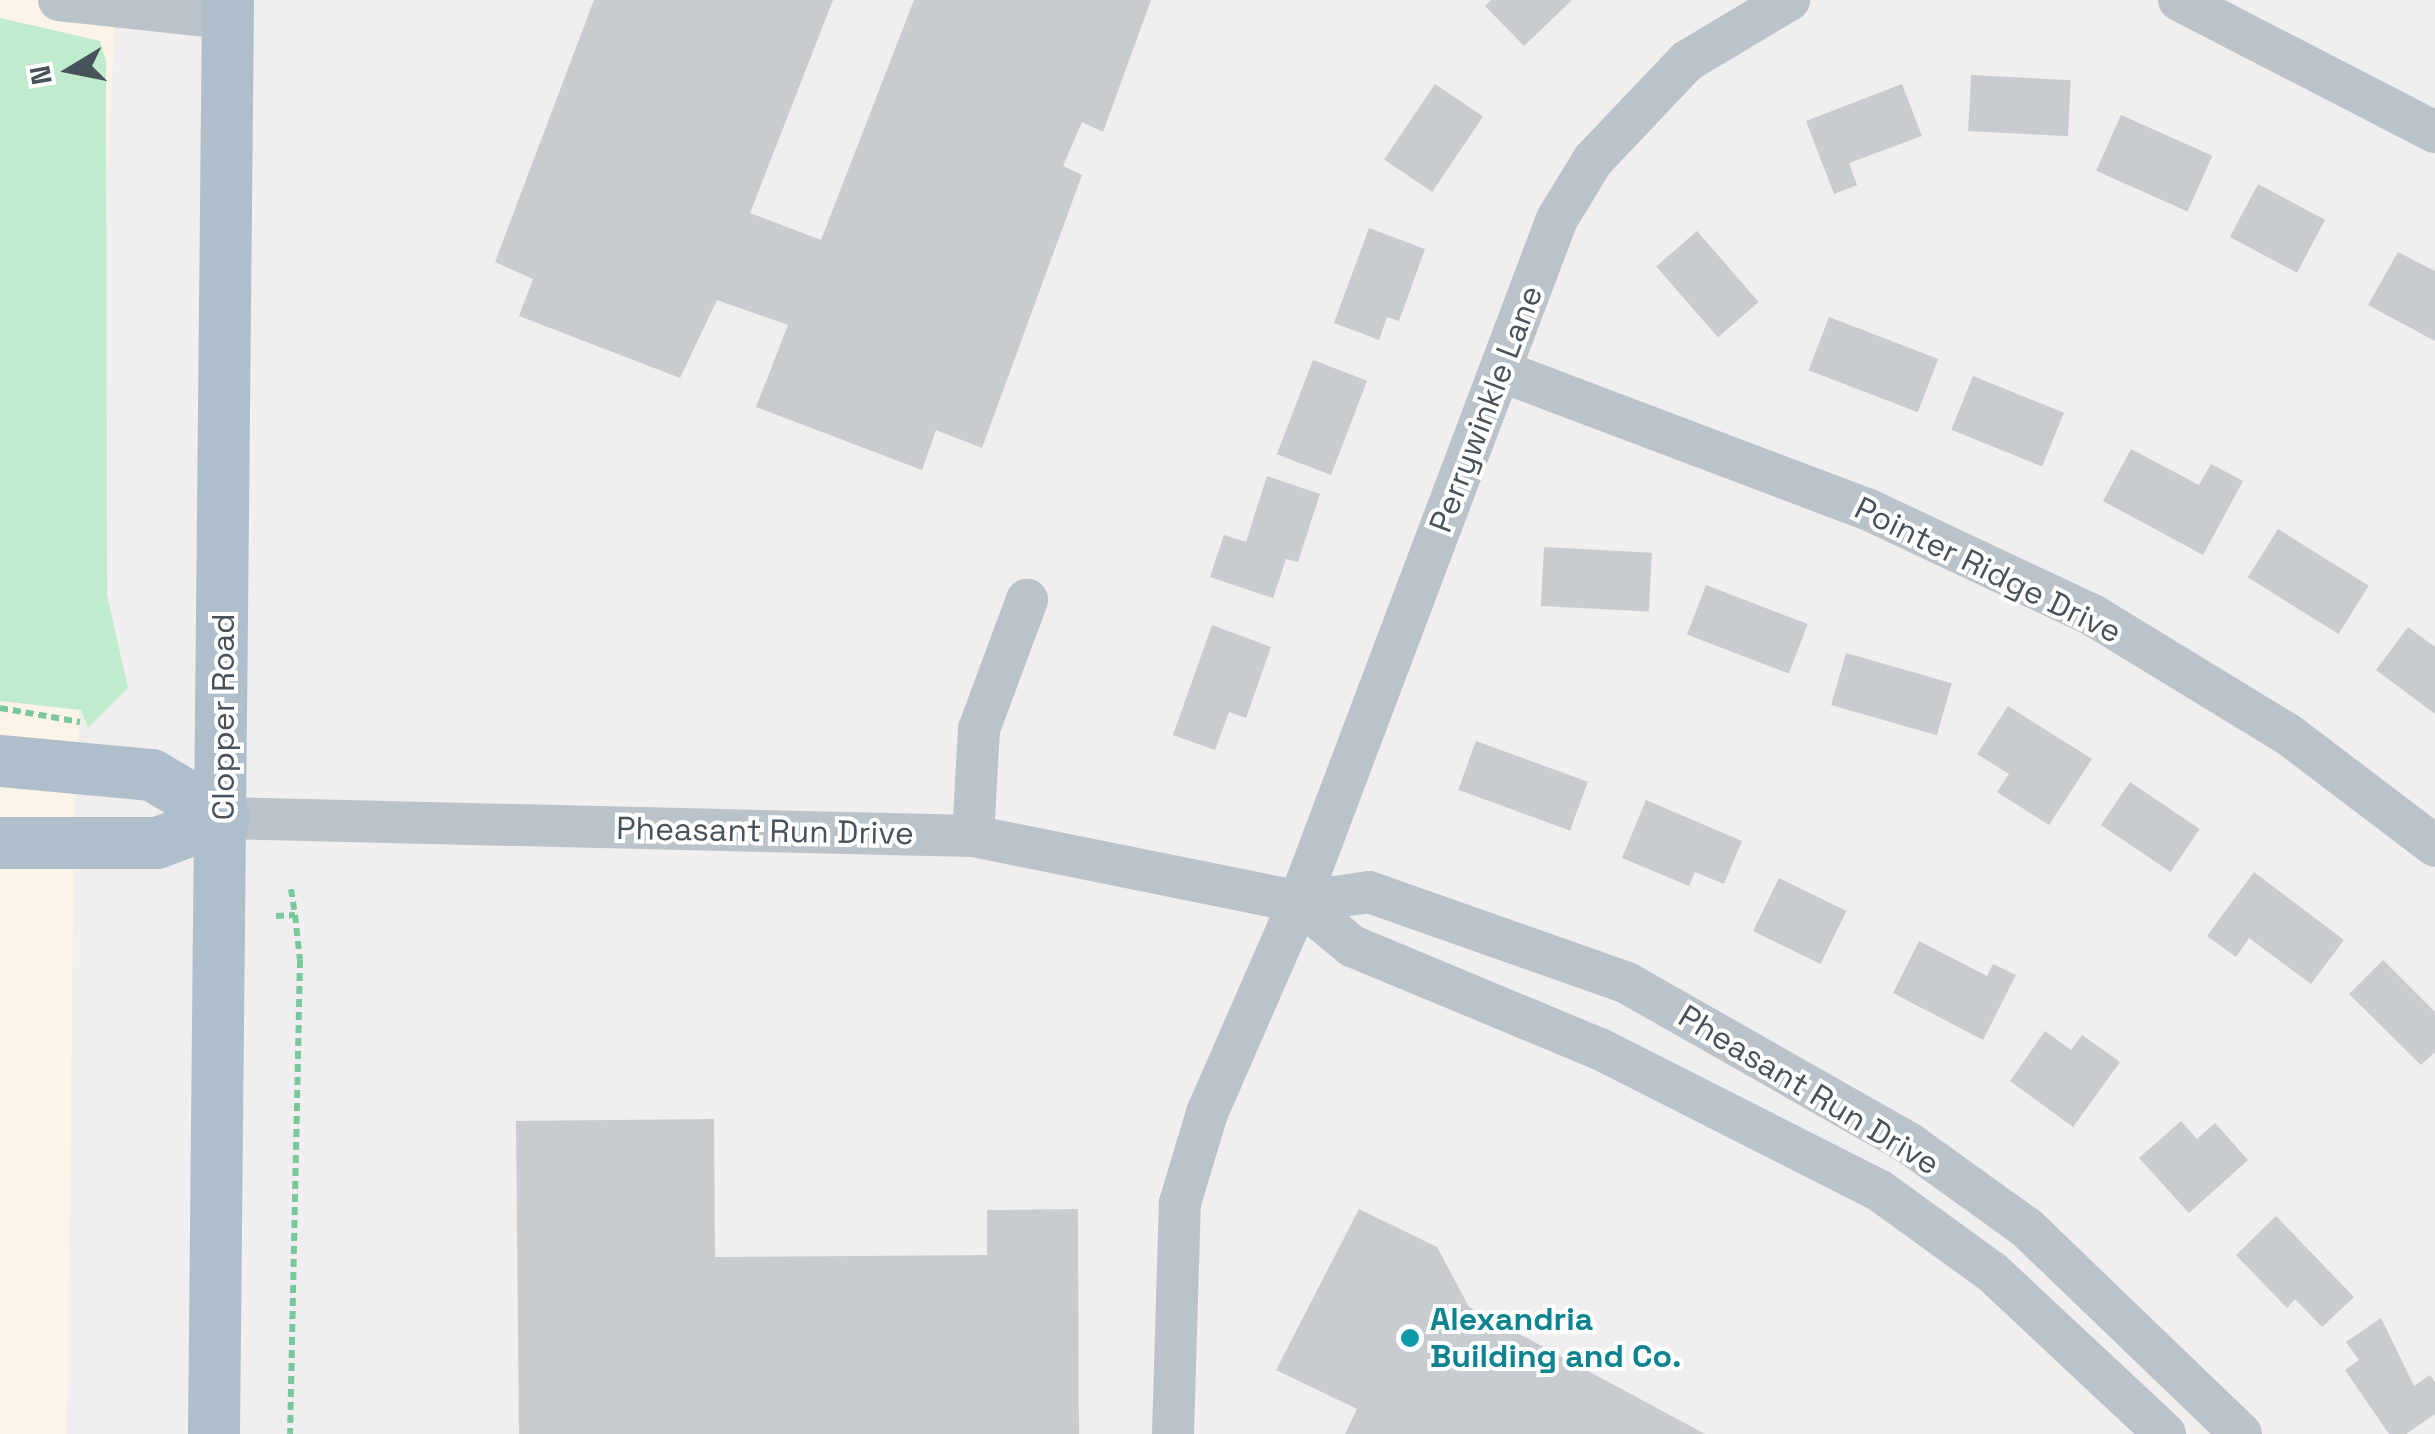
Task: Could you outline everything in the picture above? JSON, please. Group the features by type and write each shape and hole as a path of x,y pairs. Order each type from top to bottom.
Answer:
{"main road":[{"name":"Clopper Road","path":"214,1434 224,818 227,9"},
{"path":"0,762 152,774 224,818"},
{"path":"0,844 157,843 224,818"}],"street":[{"path":"59,0 227,9"},
{"name":"Perrywinkle Lane","path":"1174,1434 1180,1203 1206,1113 1299,902 1558,219 1594,160 1687,61 1789,0"},
{"path":"2178,0 2435,132"},
{"name":"Pointer Ridge Drive","path":"1501,371 1867,510 2094,616 2289,735 2435,846"},
{"path":"974,836 979,729 1028,600"},
{"name":"Pheasant Run Drive","path":"224,818 974,836 1299,902 1369,892 1626,983 1910,1144 2027,1228 2242,1434"},
{"name":"Pheasant Run Drive","path":"1299,902 1352,946 1600,1049 1880,1190 1992,1272 2165,1434"}],"path":[{"path":"290,1434 292,889"},
{"path":"276,916 294,915"}],"shaded area":[{"path":"0,0 116,0 74,824 67,1434 0,1434"}],"green space":[{"path":"0,18 100,41 106,60 107,595 128,688 88,728 81,710 0,701"}],"building":[{"path":"594,0 833,0 750,213 821,240 914,0 1151,0 1103,132 1082,122 1063,166 1082,175 982,448 936,430 922,470 756,407 788,325 717,300 680,378 519,316 533,279 495,262"},
{"path":"1491,0 1572,0 1524,46 1485,6"},
{"path":"1971,75 2071,80 2068,136 1968,131"},
{"path":"1435,84 1483,116 1432,192 1384,159"},
{"path":"1902,84 1922,136 1849,163 1857,185 1834,194 1806,121"},
{"path":"2121,115 2212,156 2188,211 2096,171"},
{"path":"2258,184 2325,220 2297,273 2230,237"},
{"path":"1369,228 1425,249 1399,321 1387,317 1379,340 1334,323"},
{"path":"1697,231 1759,302 1718,337 1656,266"},
{"path":"2398,252 2435,271 2435,341 2368,305"},
{"path":"1829,317 1938,359 1918,412 1809,370"},
{"path":"1313,360 1367,381 1331,475 1277,454"},
{"path":"1973,376 2064,413 2042,466 1951,430"},
{"path":"2131,449 2199,485 2211,464 2243,481 2203,555 2103,501"},
{"path":"1267,476 1320,494 1298,562 1286,559 1273,598 1210,577 1224,535 1246,542"},
{"path":"2278,529 2369,586 2339,634 2248,577"},
{"path":"1544,547 1652,553 1649,612 1541,606"},
{"path":"1706,585 1808,624 1789,674 1687,634"},
{"path":"1212,625 1271,647 1246,718 1229,712 1215,750 1173,735"},
{"path":"2408,627 2435,647 2435,714 2376,670"},
{"path":"1846,653 1952,683 1937,735 1831,705"},
{"path":"2008,706 2092,759 2049,825 1997,792 2009,774 1977,754"},
{"path":"1476,741 1588,782 1570,831 1458,790"},
{"path":"2130,782 2200,829 2171,872 2101,825"},
{"path":"1646,800 1742,841 1724,884 1695,872 1689,886 1622,858"},
{"path":"2254,872 2344,940 2311,984 2249,938 2236,957 2207,936"},
{"path":"1779,878 1846,911 1821,964 1753,931"},
{"path":"1919,941 1987,976 1993,964 2016,975 1983,1040 1893,993"},
{"path":"2383,960 2435,1012 2435,1052 2421,1065 2349,994"},
{"path":"2045,1031 2071,1050 2082,1035 2120,1062 2073,1127 2010,1081"},
{"path":"714,1119 715,1257 987,1255 987,1210 1078,1209 1079,1434 519,1434 516,1121"},
{"path":"2181,1121 2197,1139 2215,1123 2248,1160 2189,1213 2139,1158"},
{"name":"Alexandria Building and Co.","path":"1359,1209 1437,1247 1469,1307 1705,1434 1345,1434 1357,1409 1276,1370"},
{"path":"2276,1216 2354,1297 2322,1327 2295,1299 2287,1308 2236,1255"},
{"path":"2381,1318 2414,1386 2430,1375 2435,1382 2435,1414 2406,1434 2389,1434 2345,1370 2359,1360 2346,1342"}],"place":[{"name":"Alexandria Building and Co.","path":"1410,1338"}]}
